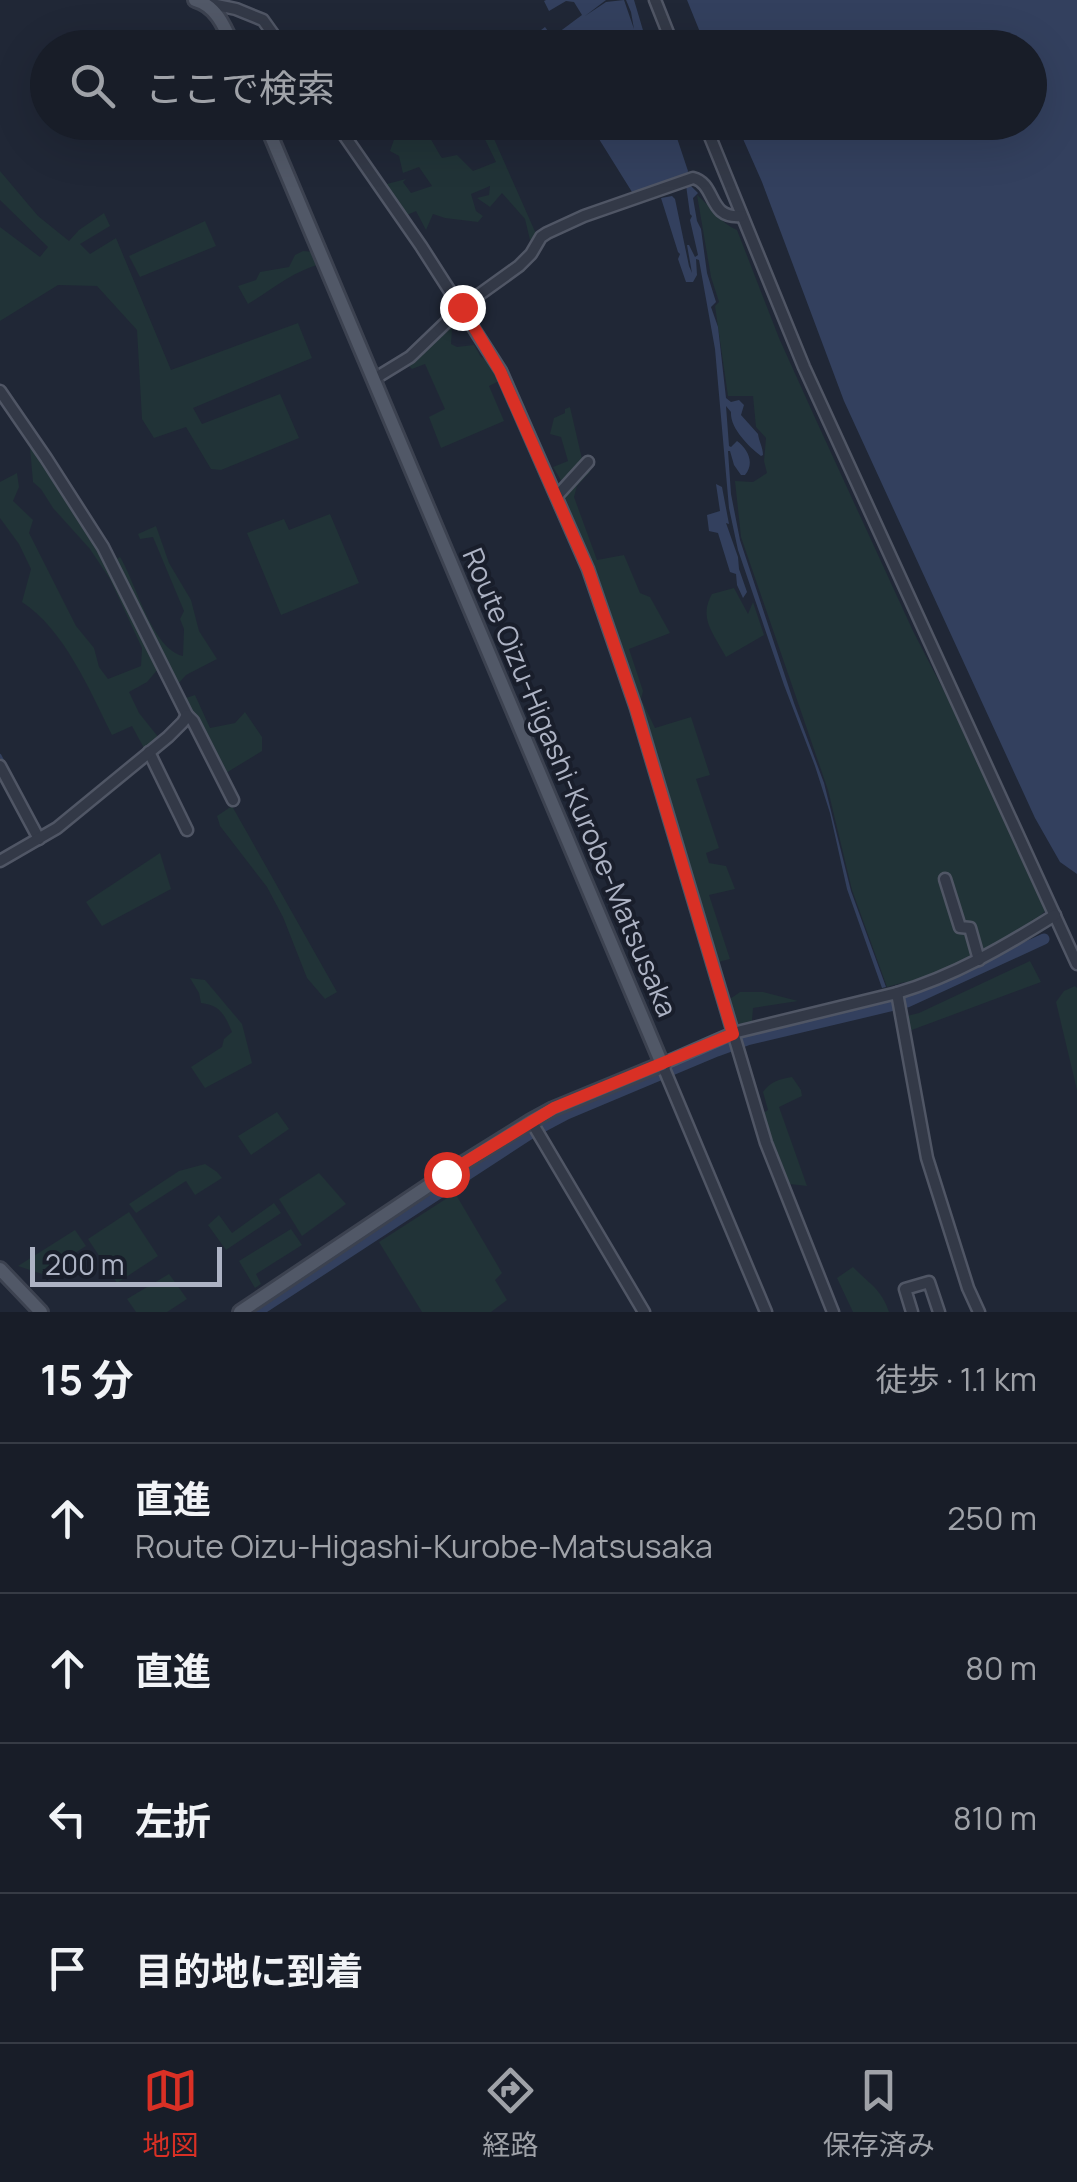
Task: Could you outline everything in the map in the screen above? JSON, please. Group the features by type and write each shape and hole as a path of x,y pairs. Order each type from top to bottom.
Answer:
{"main road":[{"path":"201,1 226,30"},
{"name":"Route Oizu-Higashi-Kurobe-Matsusaka","path":"273,140 664,1069"},
{"path":"240,1312 534,1127 554,1108 664,1069"},
{"path":"0,1268 41,1312"}],"street":[{"path":"655,0 667,30"},
{"path":"201,1 236,9 262,20 270,30"},
{"path":"347,140 462,307 500,371 557,496 612,632 766,1143 833,1312"},
{"path":"711,140 804,367 1077,964"},
{"path":"374,378 410,356 462,307 519,266 547,233 584,216 693,178 701,180 718,209 730,216 741,216"},
{"path":"0,390 103,547 233,800"},
{"path":"557,496 588,462"},
{"path":"0,861 57,828 178,728 187,714"},
{"path":"149,752 187,830"},
{"path":"0,766 39,839"},
{"path":"945,879 960,927 970,928 979,960"},
{"path":"764,1311 664,1069 734,1040 925,984 979,960 1055,915"},
{"path":"897,994 927,1158 979,1312"},
{"path":"534,1127 644,1312"},
{"path":"912,1312 905,1289 929,1282 939,1312"}],"shaded area":[{"path":"394,140 432,140 442,158 457,155 473,171 496,162 485,140 495,140 537,236 530,240 525,219 502,193 490,207 477,198 489,195 490,186 471,194 476,211 483,216 478,222 433,214 426,230 416,211 407,215 426,244 383,185 406,179 403,182 411,193 432,186 419,167 403,173 399,156 390,151"},
{"path":"0,171 38,216 69,241 104,213 110,226 80,244 90,254 116,238 171,370 298,323 312,358 193,408 202,424 280,394 299,438 221,470 211,469 186,427 154,438 142,419 137,330 97,286 58,285 0,321 0,227 40,257 48,247 0,200"},
{"path":"697,195 737,230 816,420 913,631 977,755 1045,911 1034,922 1032,919 1032,925 975,960 907,983 887,987 852,890 828,790 741,537 735,481 753,482 767,473 766,438 756,427 753,396 728,396 715,306 719,302"},
{"path":"205,221 216,246 140,277 129,256"},
{"path":"315,252 321,264 292,276 248,304 238,286 256,280 260,272 289,267 295,255"},
{"path":"461,312 464,318 452,329 451,344 474,345 481,357 491,361 501,380 489,386 504,421 441,448 429,417 445,409 425,364 412,369 408,365"},
{"path":"570,407 582,459 590,472 577,486 574,497 597,560 624,555 640,593 650,597 670,633 629,649 643,691 641,699 655,728 691,717 710,775 696,779 719,848 706,853 709,863 726,866 735,889 709,895 730,959 718,962 704,924 658,759 601,594 560,497 566,489 553,467 568,461 561,437 550,434 554,418"},
{"path":"30,448 41,456 102,551 158,669 147,682 129,692 139,713 159,738 145,750 132,726 112,735 63,644 22,602 31,569 0,518 0,482 17,473 19,487 13,501 33,520 29,533 76,626 94,648 99,667 108,679 141,666 142,648 110,579 33,482"},
{"path":"330,514 359,583 281,615 247,533 284,519 289,530"},
{"path":"156,526 169,563 191,600 199,631 217,659 186,675 177,685 115,560 120,557 162,641 183,656 184,629 180,619 184,611 153,537 140,539 138,534"},
{"path":"734,588 748,614 753,602 764,635 726,657 709,626 707,611 712,594"},
{"path":"195,695 210,728 235,723 245,712 262,737 262,751 226,773 220,769 186,703 186,698"},
{"path":"232,806 337,992 325,999 307,978 267,887 220,826 217,816"},
{"path":"160,853 171,889 102,926 86,902"},
{"path":"1030,961 1041,982 909,1031 907,1016"},
{"path":"190,978 205,980 242,1024 252,1063 205,1088 191,1067 222,1047 232,1032 221,1012 201,1003"},
{"path":"1075,986 1077,1090 1056,1002 1064,991"},
{"path":"740,992 763,992 798,1001 753,1008 752,1021 735,1025 727,1001"},
{"path":"792,1077 802,1096 779,1107 807,1186 790,1184 762,1114 768,1110 763,1092 776,1081"},
{"path":"277,1112 289,1129 251,1155 238,1136"},
{"path":"205,1164 222,1178 195,1195 186,1181 136,1213 129,1204 179,1171"},
{"path":"319,1173 346,1204 302,1236 279,1199"},
{"path":"455,1193 502,1273 495,1280 507,1300 491,1312 422,1312 379,1242"},
{"path":"274,1203 281,1213 226,1250 208,1225 219,1215 232,1233"},
{"path":"129,1212 158,1256 117,1283 88,1239"},
{"path":"291,1229 302,1245 256,1274 261,1284 255,1288 239,1261"},
{"path":"75,1230 86,1246 42,1274 18,1266"},
{"path":"853,1267 878,1292 889,1312 853,1312 837,1278"},
{"path":"169,1274 187,1299 167,1312 136,1312 127,1299"}],"water":[{"path":"606,0 585,16 606,2 624,0 634,29 626,0 634,0 643,30 562,30 582,15 574,2 566,1 549,11 544,1"},
{"path":"687,0 1077,0 1077,874 1060,862 1035,818 844,401 743,140 1047,140 1047,30 699,30"},
{"path":"600,140 678,140 687,176 638,194 632,192"},
{"path":"686,185 698,193 693,198 716,302 711,307 718,327 726,398 744,405 741,415 758,434 763,452 761,456 741,436 726,406 729,446 737,441 750,461 745,475 741,475 728,451 740,540 824,783 851,891 886,987 882,988 847,889 815,766 738,550 729,508 715,349 699,260 696,259 697,275 693,282 686,282 661,198 675,199 692,273 687,245 695,257 698,255 690,220"},
{"path":"716,484 722,487 729,524 726,523 747,592 743,598 718,533 709,531 707,515 720,511"}],"waterway":[{"path":"0,755 34,819"},
{"path":"257,1312 533,1132 567,1114 747,1040 907,1002 1044,939"},
{"path":"0,1279 32,1312"}],"route":[{"path":"446,1174 554,1108 733,1034 612,632 557,496 500,371 462,307"}]}
